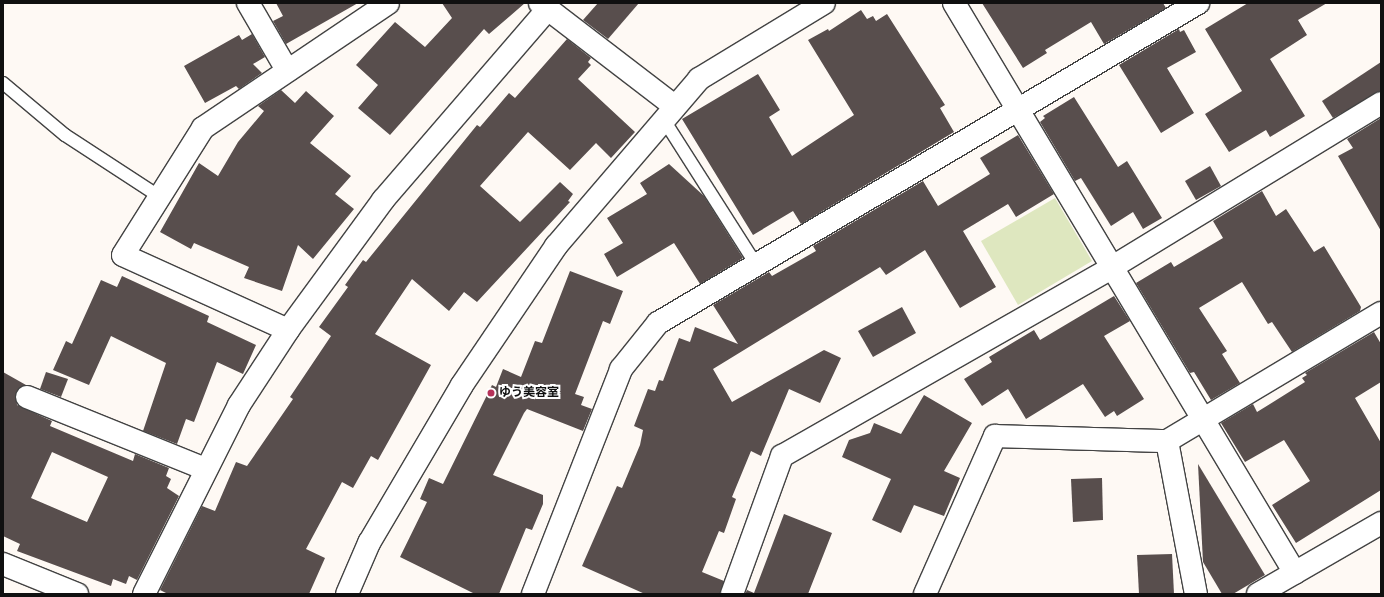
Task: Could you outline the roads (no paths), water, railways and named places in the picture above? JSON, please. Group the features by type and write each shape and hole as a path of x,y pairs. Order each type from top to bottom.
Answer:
{"street":[{"path":"248,3 287,70"},
{"path":"288,330 123,255 203,128 388,3"},
{"path":"347,594 369,543 462,385 556,246 699,79 824,3"},
{"path":"954,3 1111,268 1295,573"},
{"path":"534,594 621,369 658,323 758,266 1198,3"},
{"path":"144,594 205,469 239,405 288,330 383,200 544,6 669,113"},
{"path":"732,594 782,456 1111,268 1381,104"},
{"path":"925,594 995,436 1167,441 1203,421 1381,313"},
{"path":"27,397 205,469"},
{"path":"1167,441 1196,594"},
{"path":"1258,594 1381,523"},
{"path":"3,564 77,594"}],"lane":[{"path":"3,83 65,135 160,197"},
{"path":"669,113 758,266"}],"place":[{"name":"ゆう美容室","path":"491,393"}]}
